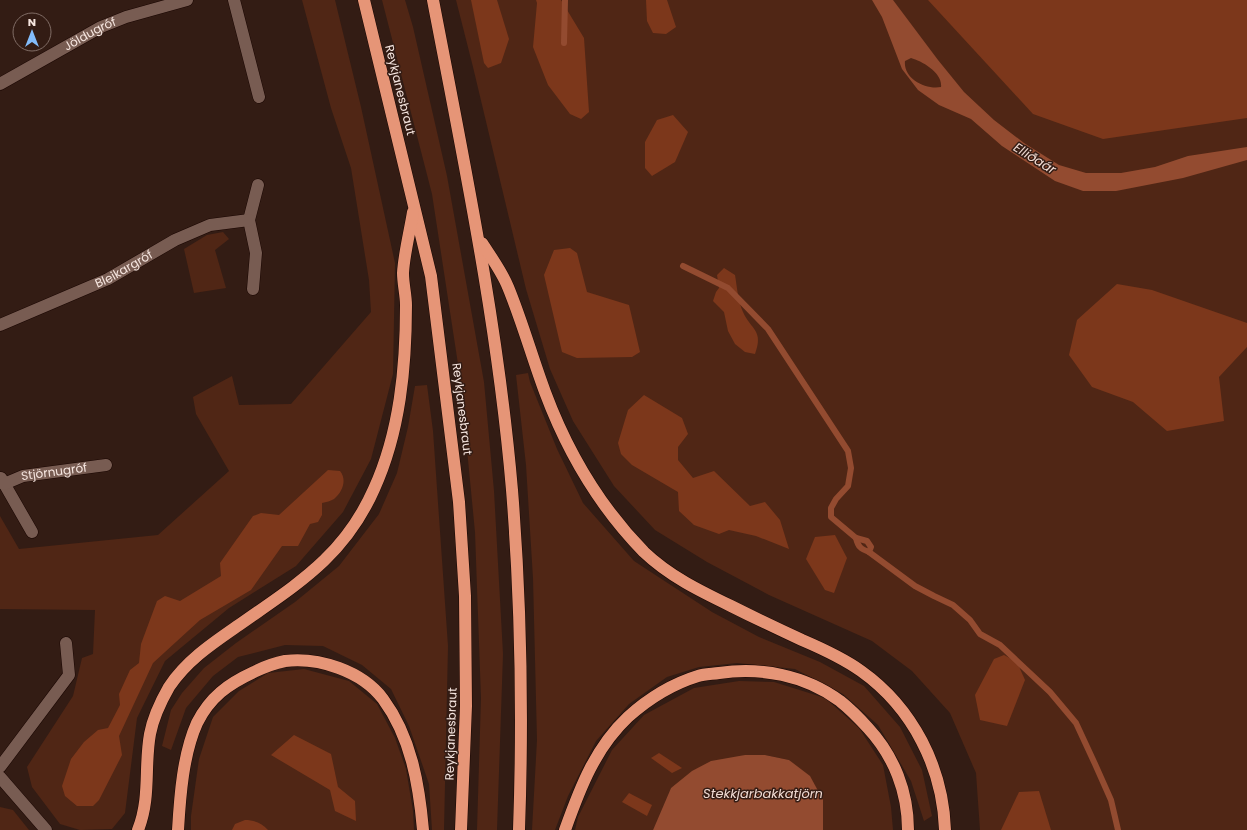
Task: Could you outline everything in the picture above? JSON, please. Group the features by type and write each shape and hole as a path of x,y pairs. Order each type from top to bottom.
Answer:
{"highway":[{"name":"Reykjanesbraut","path":"364,0 430,276 459,502 465,596 466,706 461,830"},
{"path":"433,0 478,238 497,362 512,489 520,618 522,769 519,830"},
{"path":"138,830 144,816 146,800 150,733 162,701 170,687 193,659 211,644 302,581 329,557 341,544 353,527 365,508 374,489 390,446 399,401 404,360 406,305 404,272 414,205"},
{"path":"478,238 508,285 545,393 564,434 590,484 615,520 646,553 676,578 731,606 835,655 861,671 894,700 923,742 933,766 941,793 945,830"},
{"path":"178,830 184,775 190,746 197,724 207,706 223,689 239,679 285,661 305,661 324,664 345,670 366,682 385,702 401,729 410,751 420,798 423,830"},
{"path":"565,830 585,777 597,755 609,736 628,717 651,699 674,685 699,676 732,671 763,671 793,677 819,688 839,700 855,713 875,735 888,754 894,767 904,795 907,827"}],"street":[{"name":"Jöldugróf","path":"0,84 101,27 126,17 187,0"},
{"path":"234,0 259,97"},
{"path":"253,289 256,253 249,220 258,185"},
{"name":"Bleikargróf","path":"0,324 108,279 175,240 210,225 249,220"},
{"name":"Stjörnugróf","path":"32,532 2,481 23,476 106,465"},
{"path":"0,767 69,675 66,643"},
{"path":"0,777 46,830"}],"shaded area":[{"path":"302,0 335,0 361,107 395,263 393,374 371,459 343,512 296,566 229,608 165,661 137,718 125,813 112,829 80,830 60,824 32,787 27,767 73,696 82,658 93,654 95,610 0,609 0,516 19,549 158,535 229,471 196,414 193,397 232,376 239,405 291,404 371,312 369,280 351,168 331,108"},
{"path":"382,0 405,0 413,27 447,176 484,382 494,491 503,654 497,830 477,830 481,698 475,532 460,377 432,194"},
{"path":"456,0 1247,0 1247,830 980,830 976,773 950,713 912,671 872,641 769,595 707,562 655,530 614,486 573,421 550,369 526,289"},
{"path":"471,0 497,0 509,39 501,63 488,68 484,63"},
{"path":"536,0 561,0 584,38 589,112 581,119 570,114 548,85 533,47"},
{"path":"646,0 667,0 676,27 666,34 653,33 647,21"},
{"path":"928,0 1247,0 1247,118 1103,139 1033,114"},
{"path":"673,115 688,132 675,162 652,176 645,168 645,142 657,120"},
{"path":"223,232 229,239 215,250 226,288 194,293 184,249 207,235"},
{"path":"570,248 577,253 587,292 629,305 640,352 632,357 577,358 562,352 544,275 554,250"},
{"path":"724,268 735,275 741,308 757,335 758,340 755,354 745,352 735,344 728,331 724,312 713,301 719,288 717,275"},
{"path":"1117,284 1152,290 1247,323 1247,347 1219,377 1224,421 1167,431 1133,402 1092,387 1069,355 1077,320"},
{"path":"528,373 530,382 557,449 583,503 634,561 712,612 759,637 820,662 864,686 900,727 922,770 932,816 924,821 911,781 878,725 843,694 795,669 737,663 699,667 667,677 629,704 596,741 568,796 555,830 532,830 537,740 533,578 526,465 516,375"},
{"path":"427,385 433,431 448,646 444,830 432,830 429,784 409,726 391,689 362,665 323,646 285,645 238,657 213,676 186,708 171,750 162,746 171,710 182,693 204,668 236,643 295,602 339,566 379,514 397,473 408,427 415,386"},
{"path":"644,395 682,418 688,434 678,447 678,460 693,478 714,471 750,506 765,502 780,520 789,549 756,536 729,530 719,534 694,525 679,511 678,492 632,465 621,454 618,443 628,410"},
{"path":"328,470 340,471 344,482 342,489 334,499 322,503 322,515 318,522 310,524 298,546 282,546 251,590 200,620 153,663 119,736 122,755 99,800 93,806 77,806 65,796 62,786 71,759 84,742 98,730 108,728 120,705 119,694 130,670 139,663 141,644 157,601 165,596 180,601 221,576 220,563 253,516 261,513 279,515"},
{"path":"835,535 847,558 834,593 825,590 806,559 815,537"},
{"path":"1004,655 1017,662 1025,680 1007,726 980,720 975,695 994,659"},
{"path":"304,669 349,681 377,704 395,738 406,769 413,811 414,830 191,830 191,816 199,759 213,717 239,691 268,673"},
{"path":"739,681 774,682 825,698 859,728 883,765 891,807 893,830 823,830 823,800 789,760 765,755 745,755 671,788 653,830 575,830 578,817 612,750 644,715 694,688"},
{"path":"294,735 331,754 338,787 355,801 356,821 335,811 330,790 271,755"},
{"path":"659,753 682,768 672,773 651,758"},
{"path":"1039,791 1051,830 1001,830 1019,792"},
{"path":"629,793 652,805 647,816 622,802"},
{"path":"0,807 13,810 29,830 0,830"},
{"path":"245,820 258,822 268,830 232,830 235,824"}],"water":[{"name":"Elliðaár","path":"872,0 893,0 964,92 994,120 1024,143 1059,165 1086,173 1121,173 1155,167 1188,156 1247,147 1247,160 1183,178 1116,191 1083,191 1055,181 1002,146 971,119 939,105 918,90 902,69 882,17","holes":["911,58 931,68 935,72 939,77 941,87 928,87 916,82 911,77 905,67 905,61"]},
{"name":"Stekkjarbakkatjörn","path":"745,755 765,755 789,760 810,776 823,800 823,830 653,830 671,788 692,771 711,761"}],"waterway":[{"path":"564,43 565,0"},
{"path":"683,266 728,288 768,329 848,451 851,468 848,486 836,499 831,508 831,517 856,538 867,541 871,547 869,552 915,586 953,605 970,620 980,634 1000,645 1050,692 1076,723 1111,800 1118,830"},
{"path":"856,538 860,547 869,552"}]}
